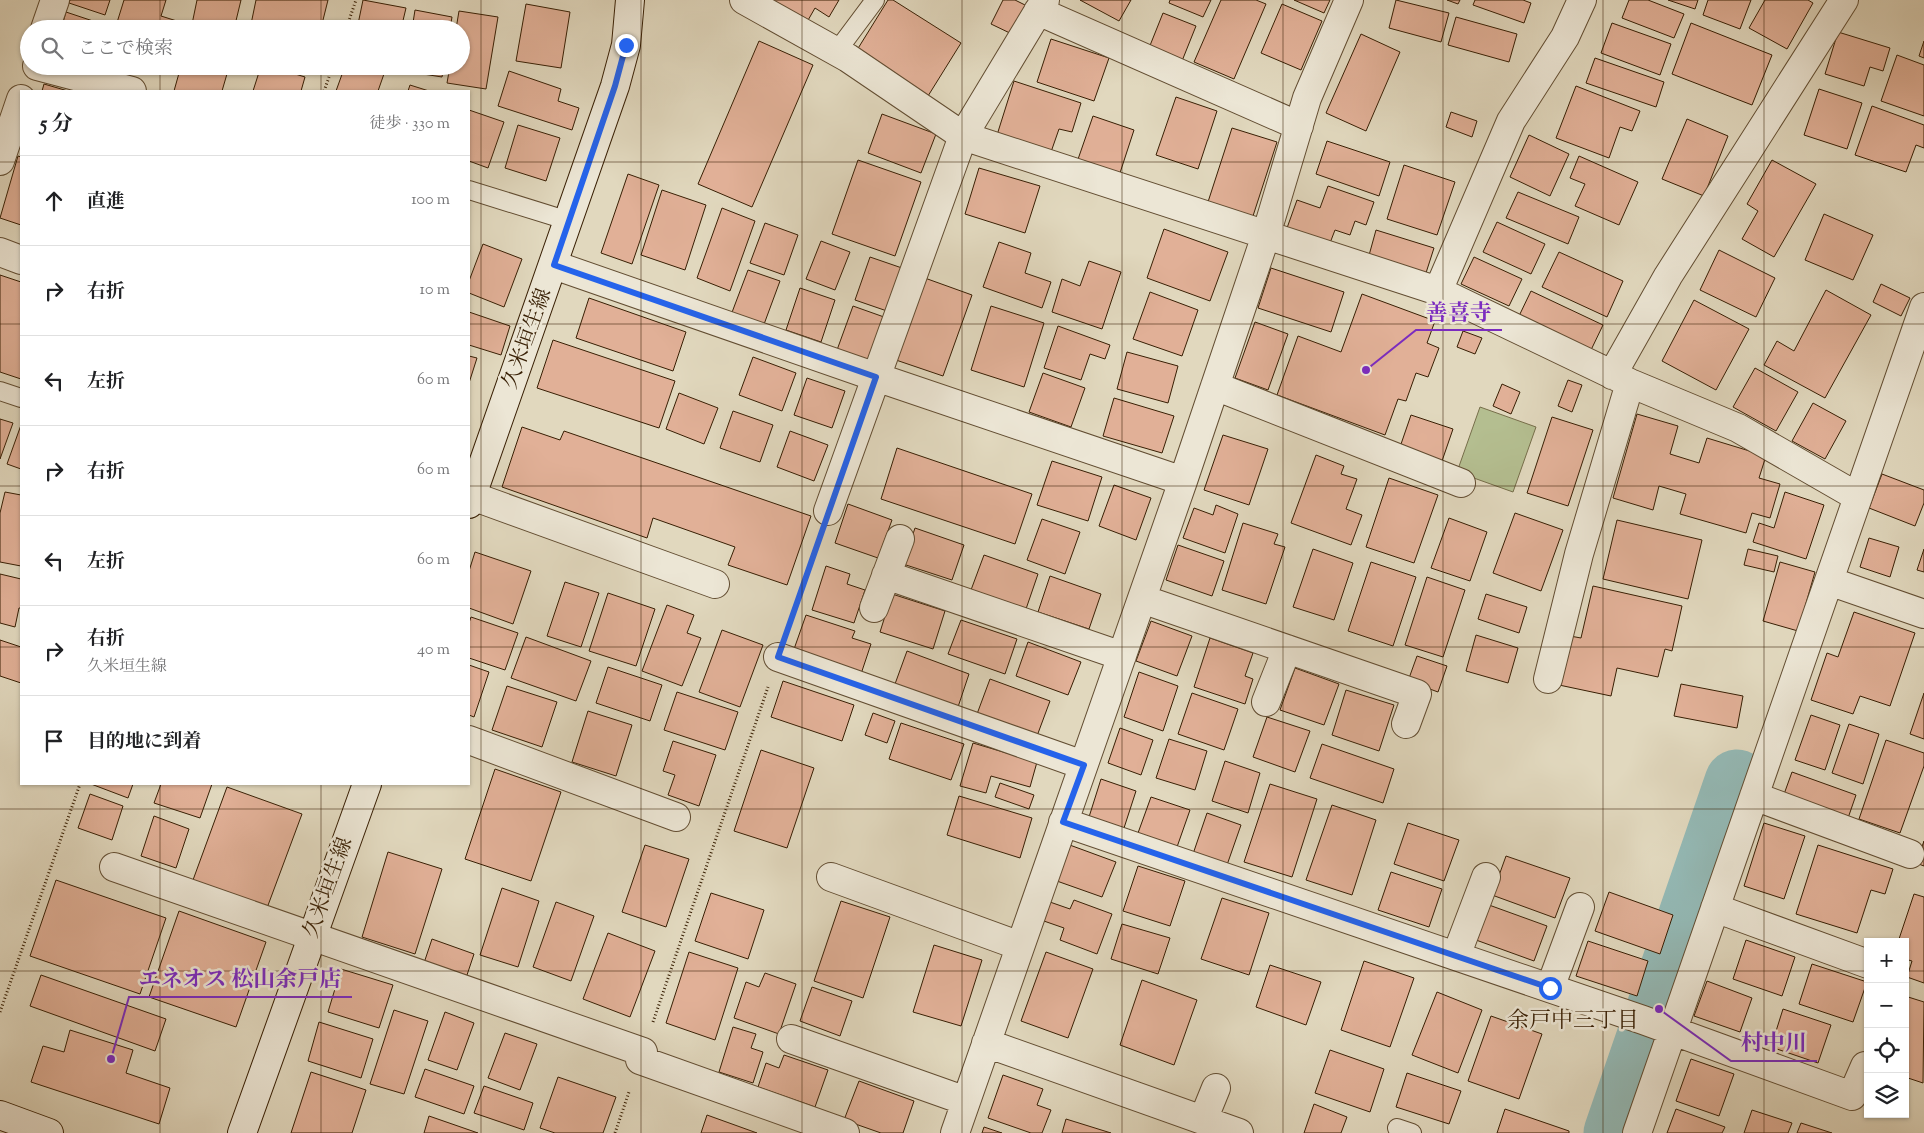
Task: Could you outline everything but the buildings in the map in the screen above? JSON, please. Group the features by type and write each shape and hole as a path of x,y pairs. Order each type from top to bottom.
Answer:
{"street":[{"path":"48,20 55,0"},
{"name":"久米垣生線","path":"470,500 554,265 617,78 626,45 630,0"},
{"path":"744,0 836,52 963,136 1438,291 1621,379 1738,428 1858,497"},
{"path":"955,1133 1183,481 1266,235 1307,98 1350,0"},
{"path":"1438,291 1511,121 1565,37 1582,0"},
{"path":"1548,679 1621,379 1668,276 1844,0"},
{"path":"828,512 963,136 1041,5 1299,126"},
{"path":"24,90 29,75"},
{"path":"71,75 128,90"},
{"path":"0,161 20,102"},
{"path":"0,252 20,260"},
{"path":"554,265 1183,481"},
{"path":"1637,1133 1660,1026 1715,908 1924,307"},
{"path":"1215,386 1462,484"},
{"path":"470,500 715,584"},
{"path":"874,608 900,539"},
{"path":"886,575 1122,656"},
{"path":"1829,581 1924,614"},
{"path":"1142,599 1417,694 1406,724"},
{"path":"1266,702 1287,649"},
{"path":"778,657 1084,765"},
{"path":"470,740 676,817"},
{"name":"久米垣生線","path":"242,1133 367,785"},
{"path":"1754,796 1910,854"},
{"path":"1063,822 1660,1026 1852,1096 1864,1068"},
{"path":"114,867 642,1056 845,1133"},
{"path":"831,877 1020,946"},
{"path":"1456,956 1486,877"},
{"path":"1550,988 1580,907"},
{"path":"1715,908 1864,963"},
{"path":"792,1039 966,1101"},
{"path":"986,1043 1239,1133"},
{"path":"1203,1120 1216,1088"},
{"path":"0,1115 50,1133"}],"lane":[{"path":"836,52 875,0"},
{"path":"470,190 568,221"},
{"path":"0,391 20,398"}],"path":[{"path":"349,20 356,0"},
{"path":"324,90 330,75"},
{"path":"615,1133 828,512"},
{"path":"0,1012 80,785"}],"green space":[{"path":"1480,407 1536,427 1513,492 1457,472"}],"waterway":[{"path":"1616,1133 1737,782"}],"place":[{"name":"善喜寺","path":"1366,370"},
{"name":"村中川","path":"1659,1009"},
{"name":"エネオス 松山余戸店","path":"111,1059"}],"district":[{"name":"余戸中三丁目","path":"1573,1022"}],"route":[{"path":"626,45 615,86 554,265 876,377 778,657 1084,765 1063,822 1550,988"}]}
